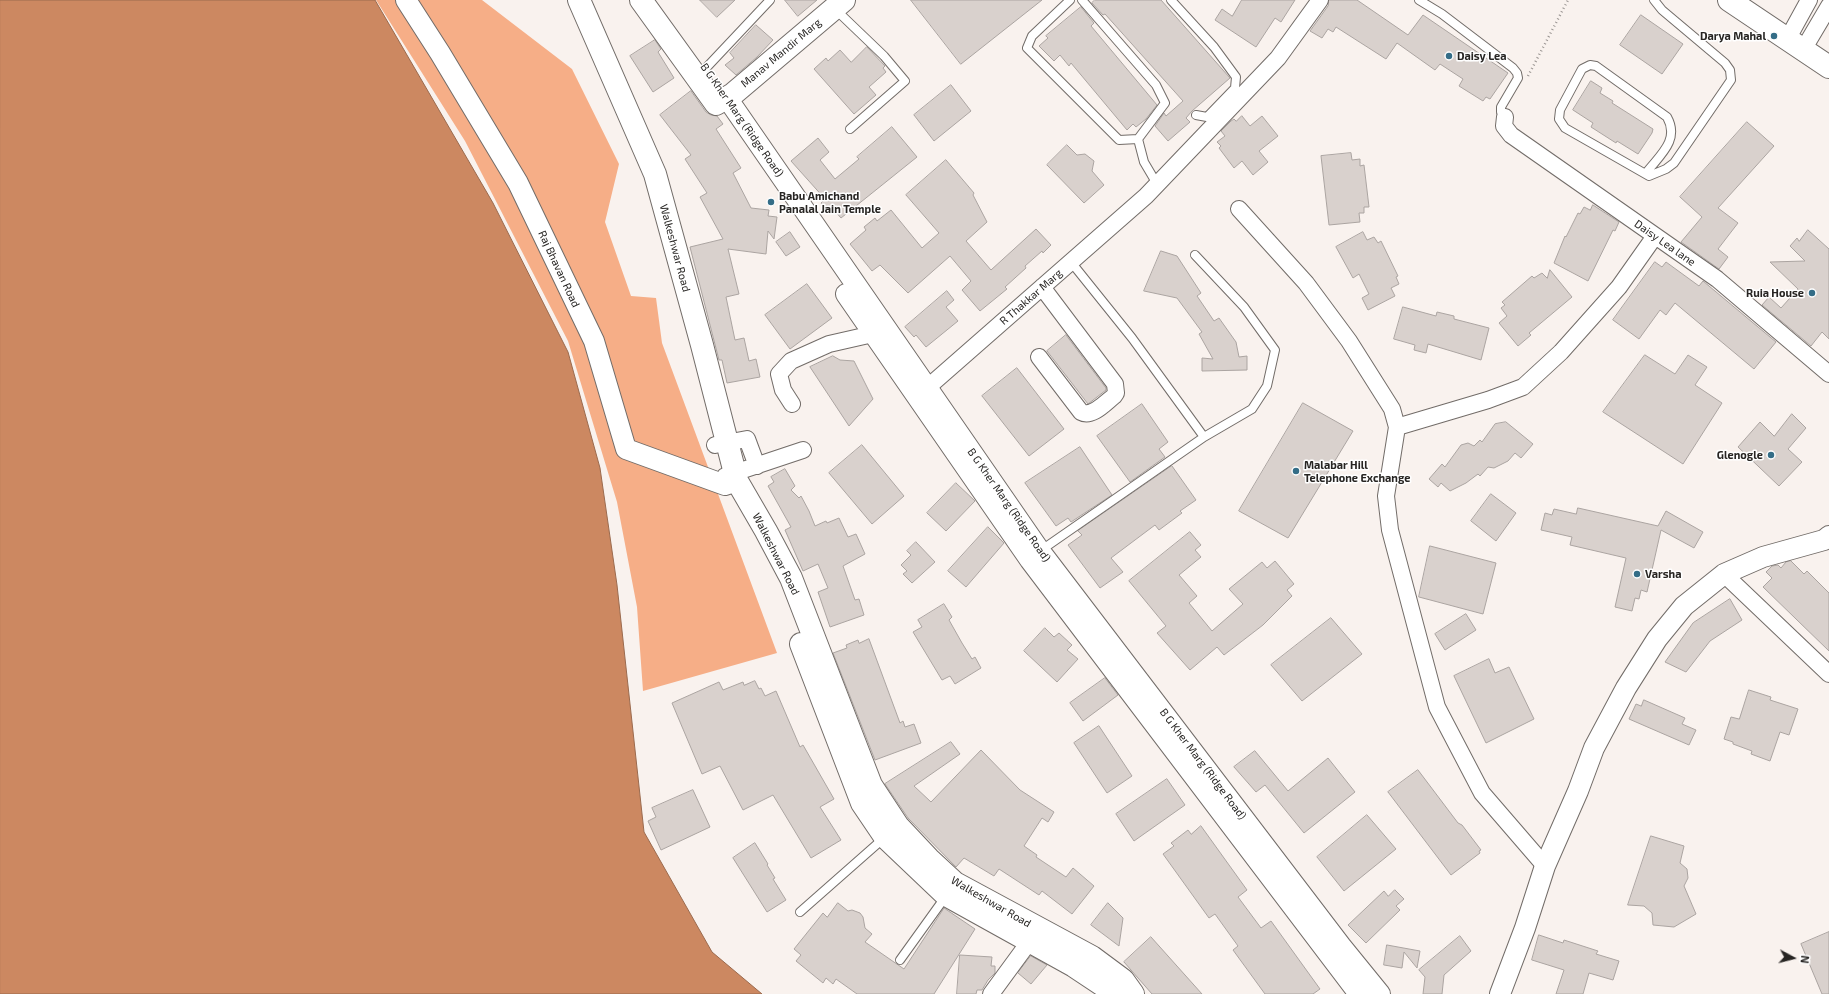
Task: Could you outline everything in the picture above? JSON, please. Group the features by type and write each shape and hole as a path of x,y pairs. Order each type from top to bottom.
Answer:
{"main road":[{"name":"Walkeshwar Road","path":"566,0 644,182 665,249 721,444"},
{"name":"Walkeshwar Road","path":"579,0 655,174 730,479 766,531 791,578 871,785 891,832 929,859 950,889 1004,909 1034,935 1074,966 1104,986 1110,994"},
{"name":"B G Kher Marg (Ridge Road)","path":"641,0 721,101"},
{"name":"B G Kher Marg (Ridge Road)","path":"658,0 706,68 721,101"},
{"path":"1728,0 1829,67"},
{"name":"Manav Mandir Marg","path":"721,101 839,4"},
{"name":"Walkeshwar Road","path":"1034,935 1092,957 1123,980 1133,994"}],"street":[{"name":"Raj Bhavan Road","path":"406,0 440,53 518,184 594,342 626,449 730,479"},
{"name":"R Thakkar Marg","path":"922,392 1146,196 1278,58 1320,0"},
{"path":"1795,45 1809,0"},
{"path":"1795,45 1829,6"},
{"name":"B G Kher Marg (Ridge Road)","path":"721,101 873,334 922,392"},
{"name":"B G Kher Marg (Ridge Road)","path":"721,101 1035,556 1360,994"},
{"name":"Daisy Lea lane","path":"1505,117 1504,126 1511,135 1717,279 1829,374"},
{"path":"1239,209 1306,283 1349,341 1392,409 1397,427 1386,496 1390,530 1437,707 1482,793 1545,866"},
{"path":"1397,427 1488,400 1523,387 1561,352 1619,287 1655,236"},
{"path":"1037,291 1061,330"},
{"path":"1037,291 1115,384 1116,393 1090,414 1085,414 1081,412 1039,357"},
{"path":"792,404 783,390 779,374 791,361 829,344 873,334"},
{"path":"721,444 746,439 757,466"},
{"path":"730,479 757,466 803,450"},
{"path":"1500,994 1525,928 1545,866 1578,791 1594,748 1626,688 1657,639 1684,606 1724,574 1763,557 1824,540 1829,536"},
{"name":"B G Kher Marg (Ridge Road)","path":"1035,556 1380,994"},
{"path":"1724,574 1829,674"},
{"path":"991,994 1034,935"}],"lane":[{"path":"706,68 770,0"},
{"path":"1070,0 1032,36 1027,48 1119,140 1138,139"},
{"path":"1082,0 1156,85 1165,103 1138,139"},
{"path":"1171,0 1214,47 1236,77 1236,88 1207,117 1196,115"},
{"path":"1419,0 1442,14 1517,73 1518,78 1501,107 1501,112 1505,117"},
{"path":"1646,173 1671,141 1672,126 1667,117 1596,66 1590,66 1582,69 1560,110 1559,120 1565,128 1649,176 1658,173 1674,163 1731,80 1730,70 1725,63 1662,10 1654,0"},
{"path":"839,4 905,81 850,129"},
{"path":"1138,139 1144,162 1157,184"},
{"path":"1035,556 1204,437 1252,409 1267,386 1275,350 1244,307 1195,256"},
{"path":"1071,262 1132,338 1204,437"},
{"path":"800,912 891,832"},
{"path":"900,960 950,889"}],"path":[{"path":"1526,80 1568,0"}],"shaded area":[{"path":"0,0 375,0 493,203 568,352 600,468 617,585 644,832 712,952 762,994 0,994"},
{"path":"376,0 482,0 572,69 619,164 605,222 631,296 656,298 662,343 777,653 643,691 637,607 617,502 568,341 465,141"}],"building":[{"path":"700,0 735,0 717,17"},
{"path":"785,0 817,0 798,16"},
{"path":"911,0 1042,0 961,64"},
{"path":"1095,0 1161,0 1230,78 1192,111 1186,118 1190,122 1168,141 1155,126 1164,113 1166,116 1183,101 1105,14 1103,15 1092,3"},
{"path":"1242,0 1295,0 1281,22 1275,18 1256,47 1215,20 1222,9 1232,16"},
{"path":"1329,0 1357,0 1408,35 1423,15 1508,73 1490,99 1486,97 1483,101 1459,86 1463,79 1440,64 1435,70 1397,43 1386,59 1336,27 1333,32 1328,29 1322,38 1310,31 1328,6"},
{"path":"1081,7 1094,23 1091,26 1157,105 1146,119 1136,127 1133,124 1127,130 1071,63 1069,66 1060,55 1054,61 1039,46 1048,38 1046,36"},
{"path":"1641,15 1683,44 1662,74 1620,45"},
{"path":"756,25 773,40 757,57 736,75 725,65 734,58 730,53"},
{"path":"655,40 661,49 658,52 674,78 653,92 630,56"},
{"path":"867,47 885,66 883,68 886,72 869,87 876,95 854,114 814,69 826,58 828,61 840,50 851,62"},
{"path":"1591,81 1602,88 1600,93 1613,101 1612,103 1653,129 1652,133 1638,154 1617,141 1616,143 1591,127 1593,123 1573,110"},
{"path":"951,85 971,111 934,141 914,115"},
{"path":"691,91 706,112 717,116 723,124 716,129 741,168 733,173 751,208 769,210 768,216 777,217 774,239 768,231 766,254 728,249 739,294 726,297 735,340 744,338 749,361 756,359 760,377 727,383 722,360 719,360 690,247 723,239 700,197 707,193 685,159 691,155 660,115"},
{"path":"1242,116 1250,126 1262,116 1278,136 1259,151 1268,162 1253,175 1242,161 1234,168 1219,148 1221,146 1217,142 1225,136 1221,131 1231,121 1234,119 1236,121"},
{"path":"1747,122 1774,146 1718,208 1738,223 1718,249 1728,257 1719,269 1681,242 1702,217 1680,197"},
{"path":"892,127 917,157 841,218 834,210 829,214 821,203 825,199 791,161 818,138 829,152 820,160 835,179 859,159 857,157"},
{"path":"1067,145 1077,155 1085,154 1094,161 1092,171 1104,185 1084,203 1047,165"},
{"path":"1351,153 1352,160 1360,159 1360,166 1364,165 1369,207 1364,207 1364,213 1359,213 1360,222 1329,225 1321,156"},
{"path":"946,160 974,193 973,195 987,222 966,241 991,270 1036,229 1051,245 1025,266 1026,268 1005,287 1007,289 980,311 962,290 971,281 950,256 908,293 880,265 872,271 850,244 866,230 864,227 875,218 877,221 891,210 922,248 939,233 906,195"},
{"path":"1593,205 1619,222 1615,231 1613,230 1588,281 1554,263 1565,236 1566,237 1578,213 1580,214 1584,207 1590,210"},
{"name":"Ruia House","path":"1808,230 1829,249 1829,339 1822,332 1811,346 1762,305 1769,297 1781,308 1798,289 1770,262 1805,261 1790,246 1797,238 1799,241"},
{"path":"790,232 800,247 786,256 776,242"},
{"path":"1363,232 1367,240 1374,237 1378,243 1381,241 1398,276 1396,277 1399,284 1391,288 1395,296 1368,310 1362,298 1369,294 1359,274 1353,278 1336,247"},
{"path":"1161,251 1177,256 1201,293 1197,296 1214,321 1219,318 1236,342 1239,357 1247,356 1247,370 1202,371 1202,358 1213,359 1199,334 1202,332 1177,298 1144,291"},
{"path":"1655,262 1662,267 1666,262 1699,286 1703,281 1776,342 1754,369 1675,303 1666,315 1660,310 1639,339 1613,320"},
{"path":"1550,270 1572,297 1529,333 1531,335 1518,346 1499,323 1507,316 1501,308 1505,305 1502,302 1532,276 1534,278 1542,273 1547,278"},
{"path":"807,284 832,318 790,349 765,315"},
{"path":"947,291 954,300 946,307 958,321 926,347 916,335 914,337 905,327"},
{"path":"1403,307 1436,316 1437,312 1454,316 1454,319 1489,328 1481,360 1428,344 1426,353 1414,350 1415,345 1394,339"},
{"path":"1066,335 1106,388 1106,390 1088,404 1047,351"},
{"path":"1645,355 1675,374 1688,355 1707,367 1695,385 1722,403 1683,464 1603,412"},
{"path":"833,356 840,360 854,361 873,399 849,426 810,367"},
{"path":"1017,368 1064,429 1029,456 982,396"},
{"name":"Malabar Hill Telephone Exchange","path":"1303,403 1353,431 1288,538 1239,511"},
{"path":"1142,404 1168,442 1159,449 1165,457 1130,482 1097,436"},
{"name":"Glenogle","path":"1792,414 1806,428 1788,449 1802,462 1779,486 1738,447 1760,422 1774,436"},
{"path":"1506,422 1533,444 1521,458 1515,453 1508,461 1494,468 1488,467 1480,476 1478,474 1466,483 1450,491 1441,483 1438,487 1429,479 1442,464 1445,467 1461,445 1468,443 1474,446 1480,440 1482,442 1495,424"},
{"path":"862,445 904,496 872,524 829,473"},
{"path":"1080,447 1112,495 1071,522 1068,518 1056,526 1025,483"},
{"path":"1172,466 1196,500 1180,511 1182,513 1159,530 1155,525 1111,558 1123,572 1100,588 1068,545 1082,535 1078,531"},
{"path":"785,469 795,486 791,490 799,498 801,496 815,526 826,521 827,523 839,518 848,537 856,534 865,554 843,566 855,600 859,599 864,615 830,627 818,592 828,588 818,564 803,571 785,530 791,527 768,486 774,482 771,477"},
{"path":"956,483 975,501 946,531 927,513"},
{"path":"1491,494 1516,513 1496,541 1471,521"},
{"name":"Varsha","path":"1578,508 1658,526 1666,511 1703,532 1694,548 1661,530 1647,592 1641,590 1639,599 1635,598 1632,611 1615,607 1626,558 1570,545 1572,537 1541,530 1545,513 1552,515 1554,509 1576,514"},
{"path":"988,527 1004,543 966,587 948,571"},
{"path":"1190,532 1201,545 1195,550 1201,557 1179,575 1197,596 1189,603 1212,631 1243,604 1229,589 1262,562 1267,568 1275,561 1294,584 1287,590 1292,596 1263,625 1224,655 1217,647 1190,670 1157,633 1166,626 1129,581"},
{"path":"916,542 935,562 912,583 903,574 907,571 901,565 911,555 907,551"},
{"path":"1430,546 1496,563 1483,614 1419,597"},
{"path":"1791,561 1804,574 1807,571 1829,593 1829,651 1763,587 1772,578 1766,572 1772,566 1778,565 1781,568 1786,562"},
{"path":"1730,599 1742,620 1710,641 1686,672 1665,662 1693,623"},
{"path":"944,604 952,617 949,620 962,643 972,659 975,657 981,668 955,684 950,676 942,680 913,632 922,627 918,620"},
{"path":"1466,614 1476,630 1445,650 1435,634"},
{"path":"1331,618 1362,654 1302,701 1271,665"},
{"path":"1045,628 1054,637 1059,633 1072,645 1067,650 1078,659 1057,682 1024,651"},
{"path":"869,639 900,723 903,721 905,727 914,724 921,743 875,760 833,653 847,648 846,645 858,640 859,643"},
{"path":"1489,659 1495,673 1509,667 1534,719 1486,743 1454,676"},
{"path":"1105,678 1118,695 1083,721 1070,703"},
{"path":"755,681 765,696 776,691 800,747 803,745 834,799 820,807 841,840 811,858 773,795 743,810 720,766 702,774 672,703 719,682 723,690 743,682 744,685"},
{"path":"1749,690 1771,697 1770,700 1798,709 1789,735 1780,732 1770,761 1751,754 1752,751 1724,739 1731,717 1739,719"},
{"path":"1644,700 1685,718 1682,724 1696,730 1689,745 1629,719 1636,704 1641,706"},
{"path":"1099,726 1132,776 1107,793 1074,743"},
{"path":"951,742 960,754 914,786 931,802 981,750 1020,790 1054,812 1048,822 1042,818 1024,846 1037,855 1036,857 1066,877 1073,868 1094,886 1072,914 1042,891 1039,895 999,869 994,876 964,858 956,867 908,818 885,784"},
{"path":"1255,751 1288,791 1328,758 1355,792 1304,833 1265,785 1256,792 1234,767"},
{"path":"1418,770 1458,823 1462,825 1481,850 1479,851 1480,853 1451,875 1388,792"},
{"path":"1167,779 1185,805 1134,841 1116,814"},
{"path":"693,790 710,827 661,850 648,821 656,817 652,808"},
{"path":"1367,815 1396,849 1344,891 1317,857"},
{"path":"1201,826 1247,890 1238,897 1261,928 1271,921 1320,989 1313,994 1265,994 1233,950 1238,946 1215,914 1209,918 1163,854 1174,846 1171,843 1188,830 1191,834"},
{"path":"1651,836 1684,846 1680,863 1687,869 1688,878 1684,886 1696,914 1674,927 1653,925 1652,913 1644,906 1628,905"},
{"path":"755,843 775,878 773,879 786,900 767,912 733,858"},
{"path":"1395,890 1404,899 1396,906 1400,910 1366,943 1348,925 1384,891 1388,896"},
{"path":"838,903 848,911 852,910 860,913 863,917 865,928 872,934 865,942 904,969 944,908 975,929 934,994 857,994 836,979 833,984 826,978 823,983 796,961 801,955 794,949 823,913 827,917"},
{"path":"1108,903 1123,918 1119,946 1091,925"},
{"path":"1829,932 1829,994 1822,994 1801,944"},
{"path":"1539,935 1563,943 1564,940 1598,951 1596,954 1619,961 1613,980 1589,973 1583,994 1556,994 1564,970 1532,960"},
{"path":"1460,936 1471,951 1444,975 1442,994 1423,994 1425,977 1419,970"},
{"path":"1151,937 1202,994 1152,994 1124,962"},
{"path":"1387,945 1420,951 1417,968 1404,952 1402,968 1384,965"},
{"path":"960,955 992,957 991,966 995,966 995,973 988,980 982,990 977,990 976,994 957,994"},
{"path":"1031,956 1047,965 1031,984 1018,973"}],"place":[{"name":"Darya Mahal","path":"1774,36"},
{"name":"Daisy Lea","path":"1449,56"},
{"name":"Babu Amichand Panalal Jain Temple","path":"771,202"},
{"name":"Ruia House","path":"1812,293"},
{"name":"Glenogle","path":"1771,455"},
{"name":"Malabar Hill Telephone Exchange","path":"1296,471"},
{"name":"Varsha","path":"1637,574"}]}
